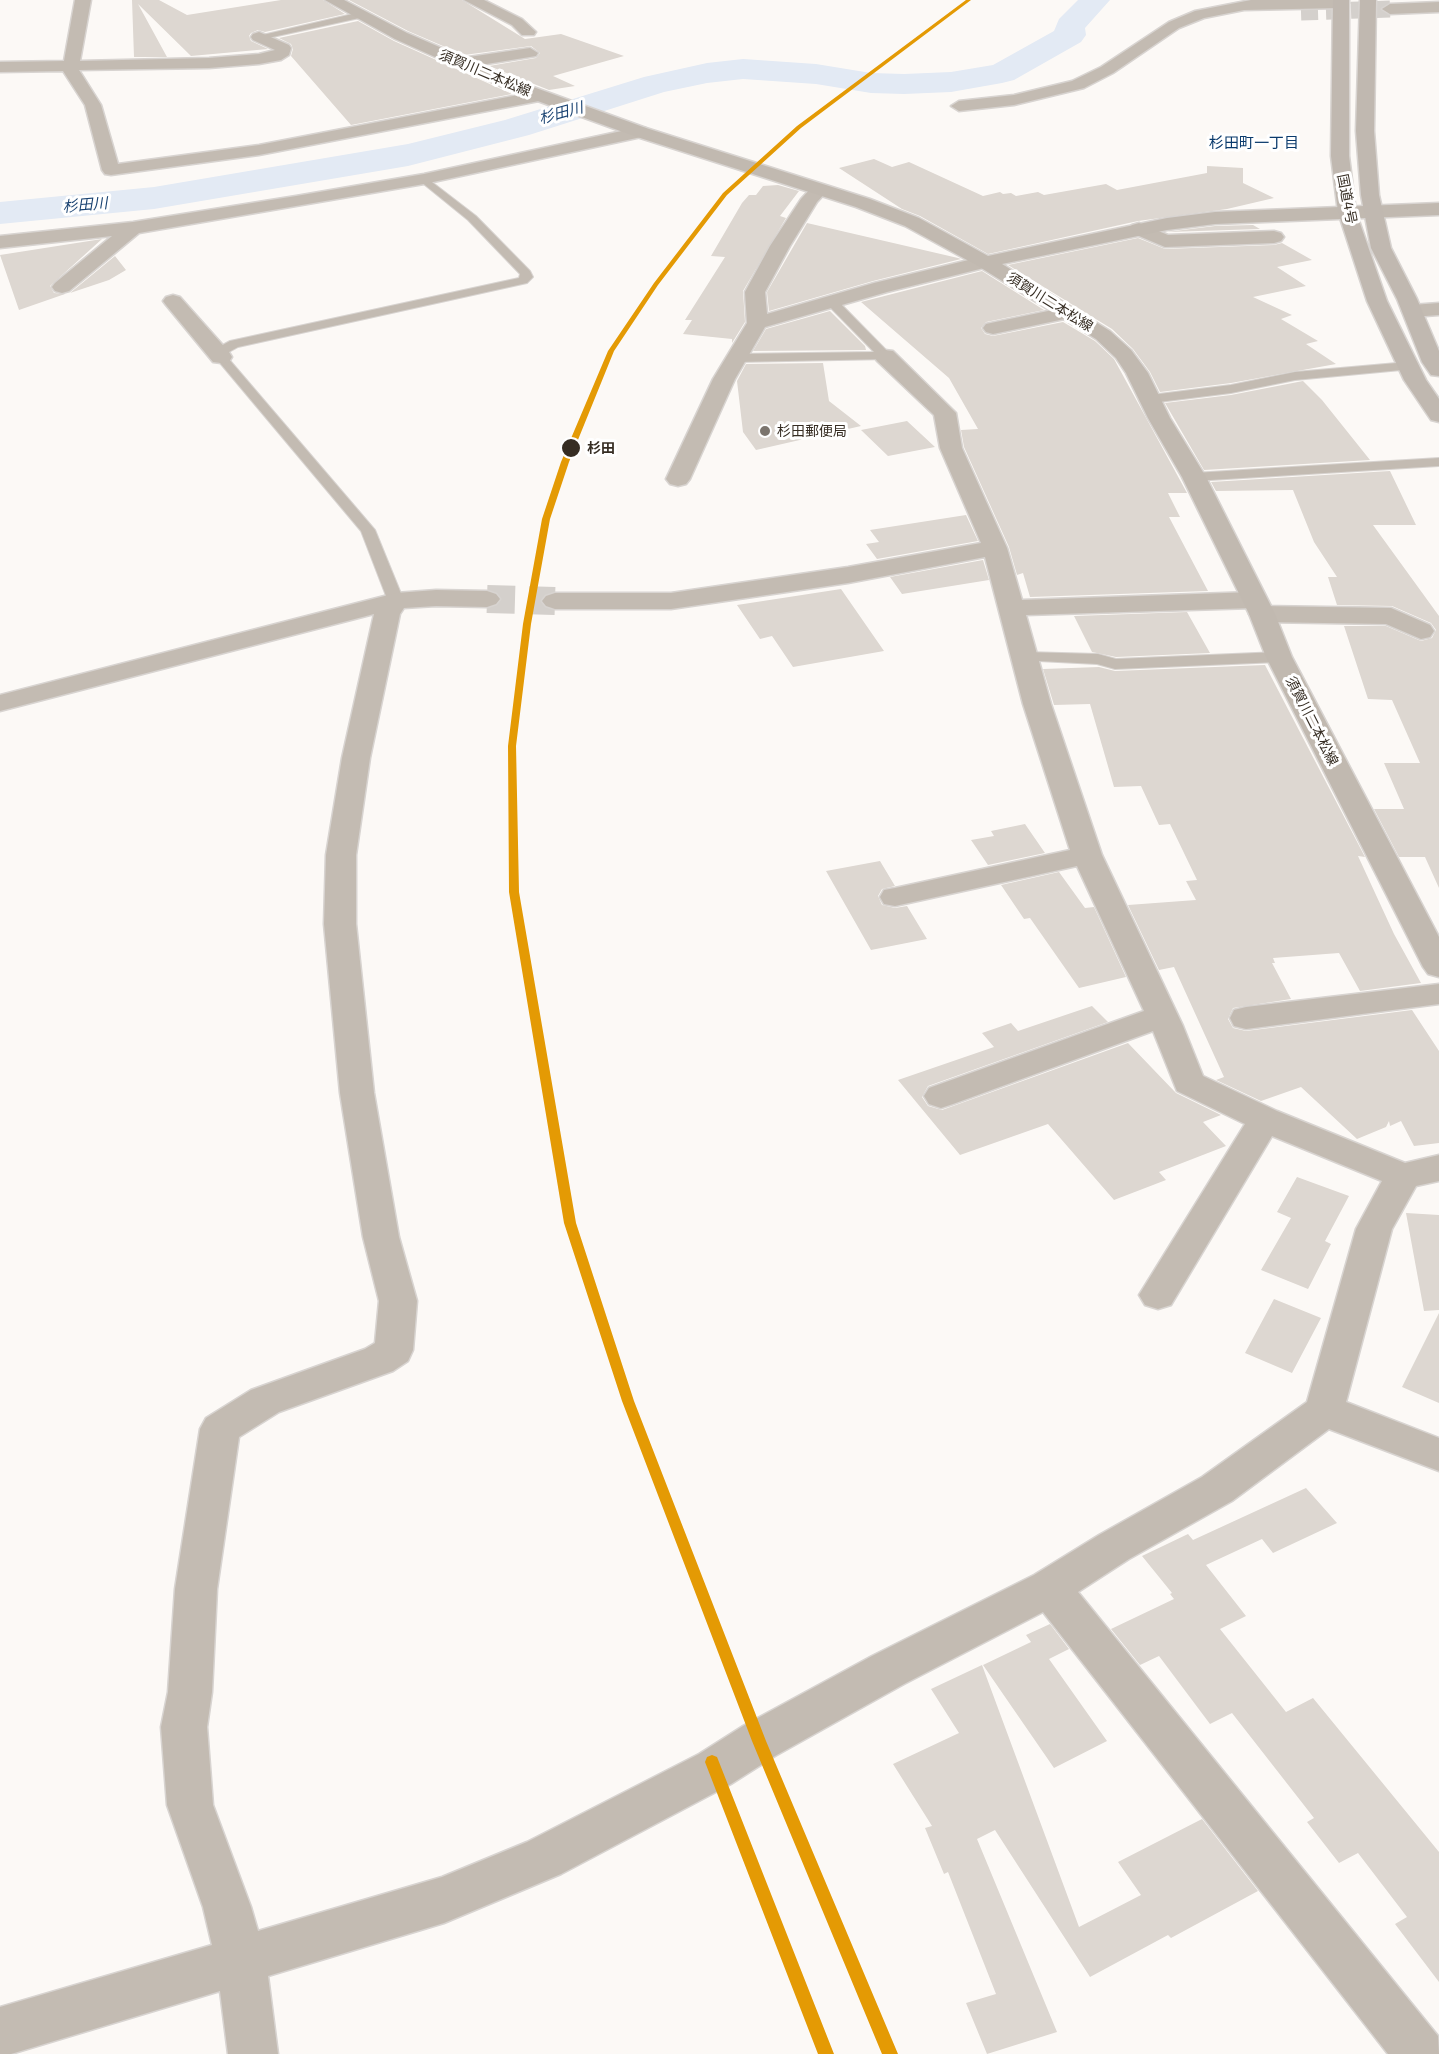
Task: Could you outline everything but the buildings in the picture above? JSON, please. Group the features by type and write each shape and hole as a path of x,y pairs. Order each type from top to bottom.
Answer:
{"highway":[{"name":"国道4号","path":"1341,1 1340,156 1347,212 1377,301 1408,366 1439,415"},
{"name":"国道4号","path":"1368,1 1365,130 1374,212 1381,248 1412,311 1433,362 1439,370"}],"main road":[{"name":"須賀川二本松線","path":"333,0 401,36 543,97 636,130 863,203 912,222 985,262 1103,335 1124,354 1194,477 1258,607 1279,657 1439,967"},
{"path":"985,262 1139,229 1215,218 1439,209"}],"street":[{"path":"83,0 71,70 93,105 111,170 282,146 543,97"},
{"path":"472,0 517,22 528,32"},
{"path":"1368,1 1405,0"},
{"path":"959,106 1014,100 1078,85 1107,70 1174,25 1200,14 1244,5 1341,1"},
{"path":"1390,9 1439,7"},
{"path":"1200,14 1301,12"},
{"path":"0,67 237,62 275,57 283,52 283,48 259,37"},
{"path":"462,63 530,53"},
{"path":"0,242 133,228 424,179 636,130"},
{"path":"678,479 701,425 757,323 755,292 780,246 810,199 819,190"},
{"path":"62,287 133,228"},
{"path":"1139,229 1165,241 1274,237"},
{"path":"757,323 937,272 985,262"},
{"path":"173,301 221,357"},
{"path":"1412,311 1439,309"},
{"path":"993,328 1067,313"},
{"path":"0,2032 444,1900 544,1858 714,1769 759,1741 888,1670 1049,1588 1114,1547 1217,1489 1324,1410 1374,1229 1421,1172 1265,1119 1189,1083 1162,1016 1087,855 1037,704 995,548 951,448 945,413 885,356"},
{"path":"555,601 671,601 848,575 995,548"},
{"path":"0,703 396,601 436,598 486,599"},
{"path":"253,2054 241,1960 227,1907 190,1805 184,1727 190,1692 196,1588 220,1429 266,1401 379,1360 394,1350 398,1301 381,1236 357,1093 340,924 341,855 356,758 387,614 396,601"},
{"path":"1011,608 1258,607 1391,616 1420,631"},
{"path":"895,897 1087,855"},
{"path":"1246,1018 1439,994"},
{"path":"941,1096 1162,1016"},
{"path":"1158,1295 1265,1119"},
{"path":"1324,1410 1439,1455"},
{"path":"1049,1588 1420,2054"}],"lane":[{"path":"259,37 361,15"},
{"path":"396,601 368,530 221,357 223,350 234,344 523,281 527,277 526,273 472,218 424,179"},
{"path":"831,301 885,356"},
{"path":"736,358 885,356"},
{"path":"1151,399 1231,389 1295,376 1408,366"},
{"path":"1194,477 1439,462"},
{"path":"1025,657 1098,659 1116,664 1279,657"}],"waterway":[{"name":"杉田川","path":"0,213 154,198 408,155 517,128 656,84 707,73 743,69 816,74 871,83 904,84 951,82 1002,73 1070,35 1070,26 1095,0"}],"tunnel":[{"path":"1301,12 1390,9"},
{"path":"487,599 555,601"}],"transit line":[{"path":"890,2054 759,1741 628,1401 570,1223 514,892 512,746 527,624 546,519 565,462 611,351 656,284 725,194 799,127 969,0"},
{"path":"712,1762 826,2054"}],"place":[{"name":"杉田郵便局","path":"765,431"},
{"name":"杉田","path":"571,448"}],"district":[{"name":"杉田町一丁目","path":"1254,143"}]}
